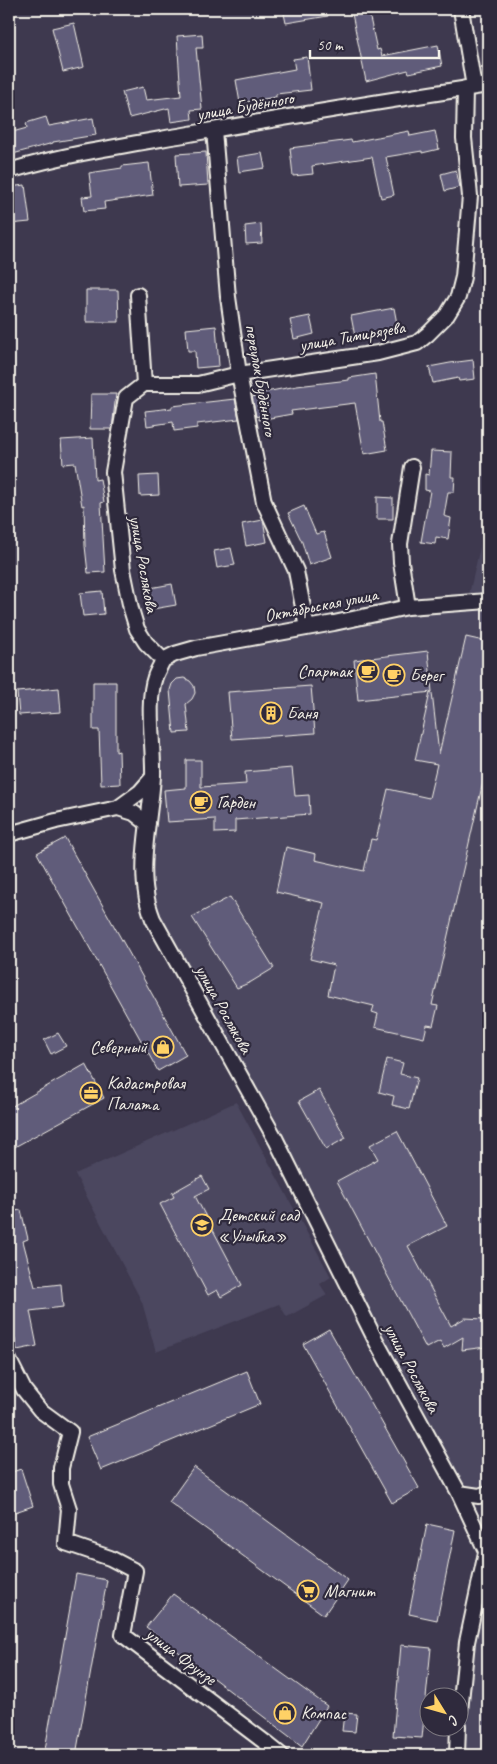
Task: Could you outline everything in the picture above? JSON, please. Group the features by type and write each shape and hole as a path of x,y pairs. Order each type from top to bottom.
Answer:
{"street":[{"name":"улица Тимирязева","path":"144,384 198,384 239,374 378,354 417,343 448,315 458,297 464,277 470,196 464,138 476,86 461,9"},
{"name":"улица Будённого","path":"9,171 60,159 214,130 476,86"},
{"name":"переулок Будённого","path":"214,130 228,297 239,374 264,502 296,570 307,628"},
{"path":"138,295 144,384"},
{"name":"улица Рослякова","path":"144,384 126,398 113,472 123,570 131,609 137,629 163,660 155,678 153,690 153,777 145,867 146,892 152,919 276,1140 375,1339 487,1547 468,1642 463,1686"},
{"path":"408,607 400,544 412,467"},
{"name":"Октябрьская улица","path":"163,660 175,654 196,648 408,607 488,601"},
{"path":"9,834 56,821 118,808 140,792 153,777"},
{"path":"118,808 134,813 148,824"},
{"name":"улица Фрунзе","path":"9,1360 24,1390 40,1410 70,1432 62,1468 61,1484 69,1509 66,1543 110,1558 134,1571 123,1635 281,1755"},
{"path":"459,1493 479,1496 488,1493"},
{"path":"457,1755 458,1736"}],"shaded area":[{"path":"488,523 488,1493 459,1493 146,892 153,690 175,654 467,603 484,530"},
{"name":"Детский сад «Улыбка»","path":"236,1102 331,1277 320,1284 327,1295 287,1317 279,1304 156,1352 142,1302 75,1174"},
{"path":"488,1542 488,1755 457,1755 458,1736 470,1736 470,1686 464,1686"}],"building":[{"path":"283,9 327,9 328,16 286,23"},
{"path":"351,9 368,9 377,50 380,49 382,56 438,45 442,66 409,73 408,70 366,81"},
{"path":"74,23 84,67 63,72 52,28"},
{"path":"202,34 203,48 196,48 202,109 191,110 192,119 171,122 169,108 129,118 122,92 143,87 146,100 181,96 177,36"},
{"path":"307,57 311,90 276,94 276,97 240,103 236,80 295,69 293,59"},
{"path":"46,117 49,126 93,118 96,135 53,142 9,155 9,133 27,128 26,123"},
{"path":"409,131 410,136 435,131 439,149 386,157 394,195 381,198 372,157 312,166 313,174 293,176 290,148 351,140 352,142"},
{"path":"206,152 208,185 178,187 176,154"},
{"path":"262,153 265,168 239,172 237,157"},
{"path":"149,163 153,195 104,202 105,209 84,211 82,197 92,196 89,173"},
{"path":"456,170 460,187 445,191 441,174"},
{"path":"25,185 30,222 9,224 9,187"},
{"path":"261,224 262,243 246,244 245,226"},
{"path":"86,290 118,290 119,322 86,322"},
{"path":"394,308 398,329 355,337 351,316"},
{"path":"310,316 314,334 294,339 290,320"},
{"path":"216,326 219,366 196,368 195,351 188,351 186,329"},
{"path":"473,360 475,379 459,381 458,378 433,383 429,367"},
{"path":"375,374 380,422 382,422 387,450 364,454 355,403 291,411 292,414 259,420 259,416 256,417 252,397 255,394 297,386 349,380 349,378"},
{"path":"91,394 116,394 112,429 90,429"},
{"path":"235,399 239,419 197,424 197,428 174,431 173,422 147,426 145,411"},
{"path":"93,438 95,480 100,479 104,502 101,503 105,572 88,573 84,505 82,506 75,463 63,464 61,440"},
{"path":"431,451 452,452 451,477 455,477 454,492 448,492 444,516 451,518 448,539 436,537 435,544 421,542 430,491 425,490 425,474 429,475"},
{"path":"158,475 159,495 140,496 139,476"},
{"path":"377,497 393,498 393,519 377,519"},
{"path":"304,506 316,534 324,532 332,557 309,565 302,542 288,513"},
{"path":"263,520 267,542 246,546 242,524"},
{"path":"231,548 235,565 217,568 214,551"},
{"path":"172,584 176,605 153,609 150,588"},
{"path":"102,591 104,614 83,616 80,593"},
{"path":"466,637 488,642 488,760 432,1005 438,1006 433,1026 427,1025 424,1038 375,1027 378,1014 372,1012 374,1006 328,995 334,965 310,959 324,903 276,892 286,847 316,854 315,860 364,871 371,839 376,840 388,789 429,798 437,764 415,760 430,693 432,693 439,754"},
{"path":"428,651 432,692 358,700 354,660"},
{"path":"184,678 194,686 195,693 186,704 189,732 174,733 170,690 172,684 177,679"},
{"path":"93,682 116,682 116,752 119,751 120,784 101,785 99,730 93,730"},
{"name":"Баня","path":"311,686 315,733 232,739 228,692"},
{"path":"59,688 61,712 19,715 17,692"},
{"path":"186,760 201,760 201,787 246,784 245,772 292,768 295,796 309,795 310,814 235,820 235,832 215,833 215,819 167,822 164,790 186,788"},
{"path":"65,838 186,1055 158,1071 37,853"},
{"path":"230,897 274,968 237,988 192,917"},
{"path":"58,1033 66,1046 51,1054 44,1040"},
{"path":"387,1059 403,1063 400,1074 417,1078 409,1109 392,1105 394,1096 379,1092"},
{"path":"86,1064 104,1098 9,1150 9,1108"},
{"path":"319,1090 346,1138 326,1149 299,1101"},
{"path":"397,1131 447,1226 408,1246 451,1326 465,1318 484,1319 486,1347 462,1350 463,1337 444,1348 440,1341 426,1348 337,1181 378,1159 370,1145"},
{"path":"202,1176 209,1189 195,1196 242,1285 221,1297 217,1290 208,1295 160,1204 174,1197 172,1193"},
{"path":"13,1204 15,1211 21,1210 28,1239 23,1241 35,1287 61,1284 63,1307 30,1311 37,1346 17,1350 9,1309 9,1205"},
{"path":"329,1329 419,1488 392,1503 303,1344"},
{"path":"247,1371 260,1404 101,1470 87,1437"},
{"path":"194,1467 348,1580 324,1615 169,1502"},
{"path":"21,1469 33,1506 9,1514 9,1473"},
{"path":"427,1524 455,1530 437,1620 409,1614"},
{"path":"76,1574 107,1580 76,1755 44,1755"},
{"path":"173,1594 327,1706 302,1746 146,1627"},
{"path":"401,1645 431,1648 427,1686 420,1686 420,1736 422,1736 422,1738 393,1736"},
{"path":"344,1713 357,1714 355,1732 342,1731"}],"place":[{"name":"Спартак","path":"368,671"},
{"name":"Берег","path":"394,675"},
{"name":"Баня","path":"271,713"},
{"name":"Гарден","path":"201,802"},
{"name":"Северный","path":"163,1047"},
{"name":"Кадастровая Палата","path":"91,1093"},
{"name":"Детский сад «Улыбка»","path":"202,1225"},
{"name":"Магнит","path":"308,1591"},
{"name":"Компас","path":"285,1713"}]}
